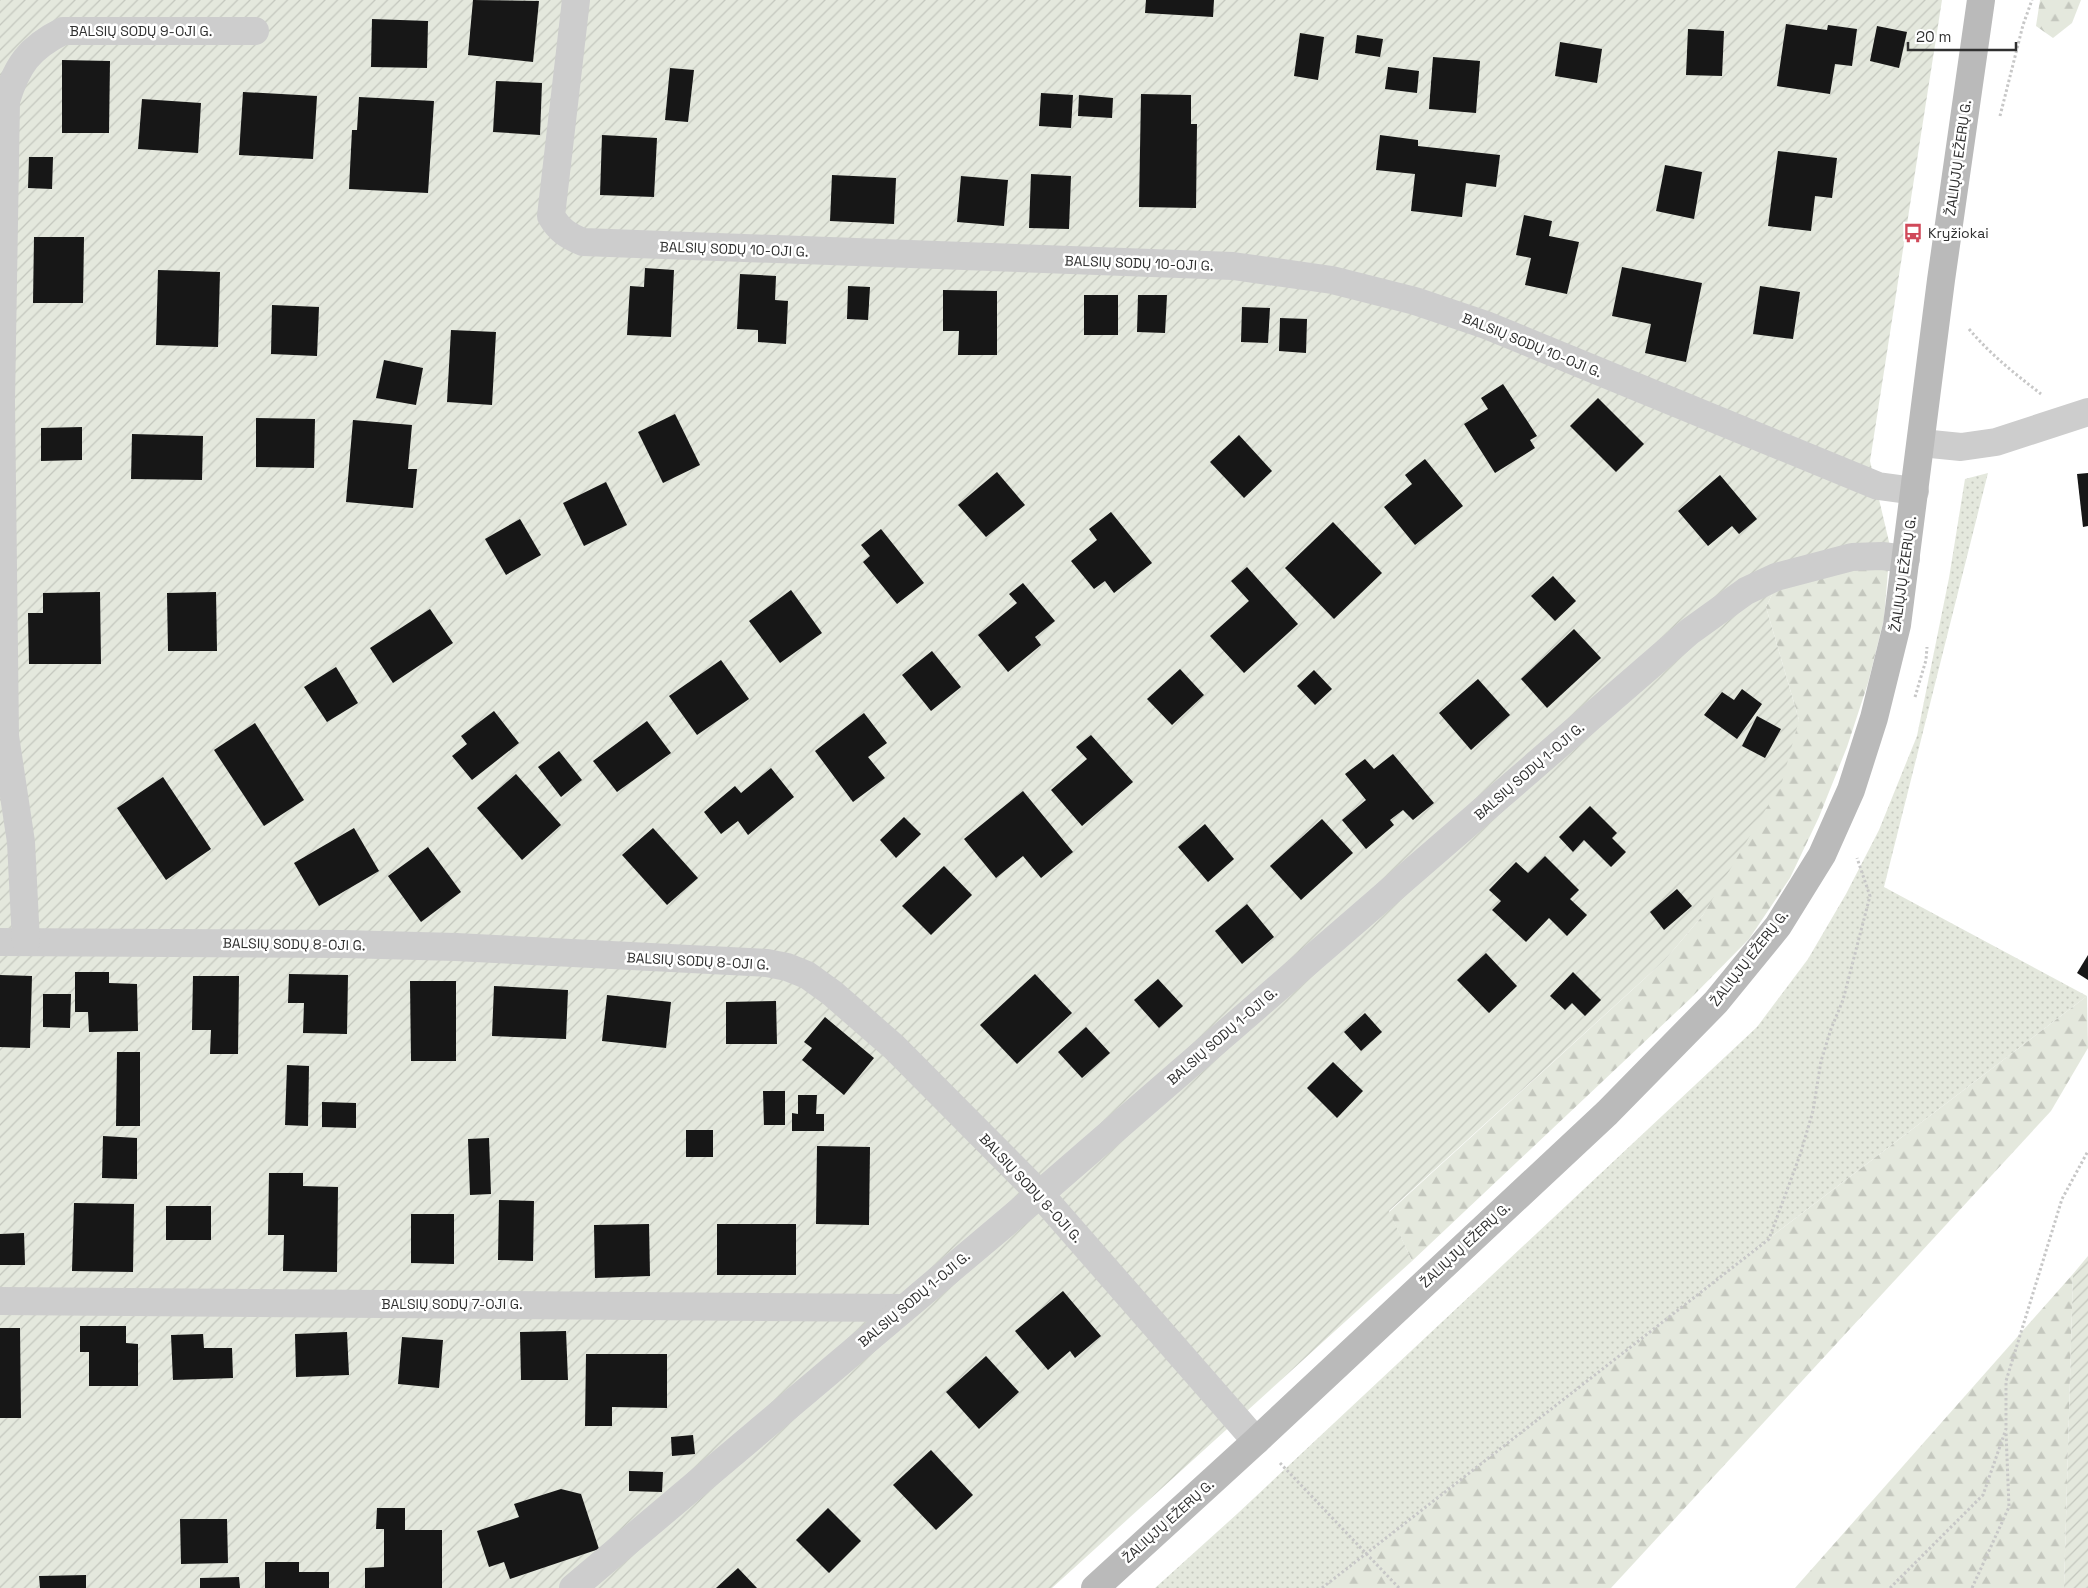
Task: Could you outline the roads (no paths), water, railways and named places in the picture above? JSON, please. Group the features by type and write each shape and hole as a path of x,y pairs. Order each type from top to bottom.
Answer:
{"main road":[{"name":"ŽALIŲJŲ EŽERŲ G.","path":"1094,1588 1256,1441 1607,1113 1716,1002 1778,926 1822,856 1851,790 1874,718 1897,624 1941,280 1981,0"}],"street":[{"name":"BALSIŲ SODŲ 10-OJI G.","path":"576,0 551,216 558,227 568,236 583,242 1233,266 1332,280 1415,300 1486,325 1878,486 1915,491"},
{"name":"BALSIŲ SODŲ 9-OJI G.","path":"13,942 22,842 5,736 1,402 6,101 13,78 27,56 45,40 63,31 255,31"},
{"path":"1921,443 1961,447 1996,442 2080,414"},
{"name":"BALSIŲ SODŲ 1-OJI G.","path":"573,1588 1040,1194 1689,632 1746,591 1776,577 1852,557 1882,556 1906,559"},
{"name":"BALSIŲ SODŲ 8-OJI G.","path":"13,942 343,944 456,947 757,963 786,967 808,975 832,993 894,1048 1040,1194 1256,1441"},
{"name":"BALSIŲ SODŲ 7-OJI G.","path":"0,1301 903,1308"}],"place":[{"name":"Kryžiokai","path":"1913,233"}]}
